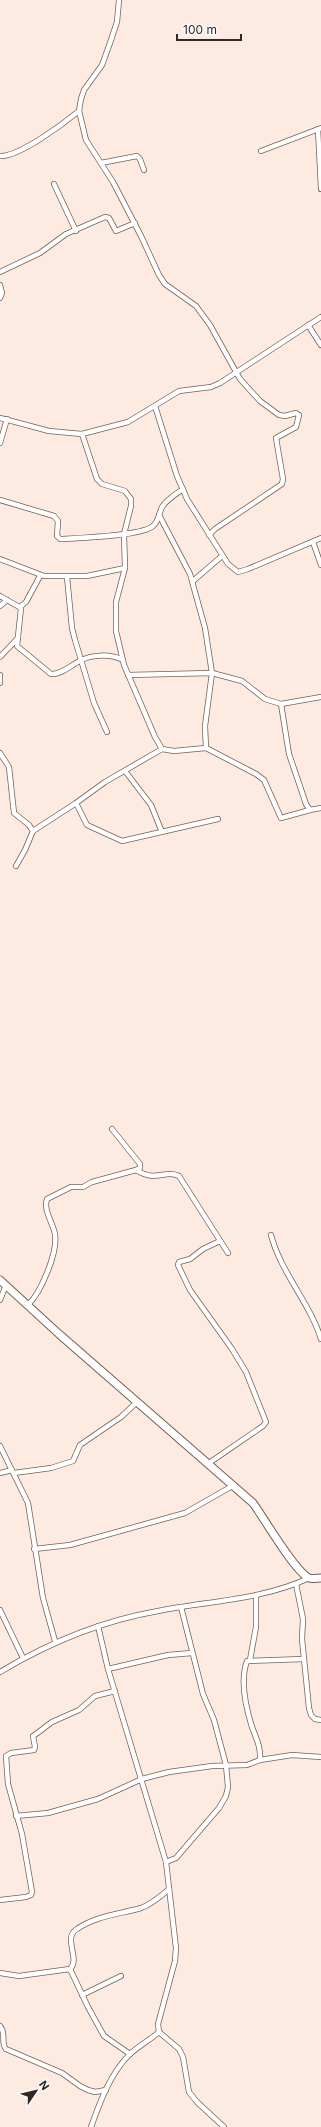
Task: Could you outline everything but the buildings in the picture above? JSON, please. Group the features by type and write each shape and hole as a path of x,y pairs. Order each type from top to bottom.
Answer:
{"main road":[{"path":"3,1282 253,1503 266,1520 298,1570 309,1578 321,1578"}],"street":[{"path":"119,0 117,22 110,43 99,70 84,90 79,111 86,140 109,174 135,223 159,276 165,284 196,306 204,316 236,372 249,389 265,405 281,415 296,413 299,419 296,427 276,438 283,479 282,484 209,535"},
{"path":"0,156 13,154 24,149 79,111"},
{"path":"261,151 319,129 321,189"},
{"path":"101,163 137,156 140,159 144,170"},
{"path":"54,184 76,231"},
{"path":"0,272 32,258 66,234 76,231 105,217 109,218 116,231 135,223"},
{"path":"0,285 2,293 0,298"},
{"path":"0,418 49,431 82,434 123,424 155,406 174,393 192,388 211,387 321,317"},
{"path":"308,325 321,345"},
{"path":"155,406 183,489 209,535 232,569 238,572 244,571 321,538"},
{"path":"0,444 7,420"},
{"path":"82,434 97,478 102,484 124,492 131,499 131,506 124,534 125,568 116,602 115,618 117,638 128,675 155,737 162,749"},
{"path":"0,500 54,516 58,521 57,536 60,539 124,534 147,530 156,522 165,503 183,489"},
{"path":"159,515 193,581 206,628 212,673 205,726 206,748"},
{"path":"313,542 321,565"},
{"path":"193,581 222,556"},
{"path":"0,559 40,576 87,576 125,568"},
{"path":"40,576 26,602 20,607 18,638 16,643 19,648 31,656 51,674 61,672 81,660 108,655 123,660"},
{"path":"67,577 72,628 94,703 107,732"},
{"path":"0,596 20,607"},
{"path":"0,606 7,600"},
{"path":"0,657 18,638"},
{"path":"128,675 212,673 242,681 265,699 281,704 321,697"},
{"path":"0,675 0,682"},
{"path":"281,704 289,754 299,785 310,810"},
{"path":"16,866 33,831 105,782 162,749 174,751 206,748 262,778 281,818 321,808"},
{"path":"0,753 10,767 14,813 30,825 33,831"},
{"path":"126,771 151,805 162,832"},
{"path":"76,803 88,824 118,840 127,841 218,819"},
{"path":"28,1305 36,1298 44,1280 55,1240 46,1205 47,1199 71,1187 83,1187 92,1182 136,1170 141,1166 112,1129"},
{"path":"136,1170 151,1177 174,1174 179,1176 228,1253"},
{"path":"272,1235 290,1279 315,1324 321,1339"},
{"path":"208,1463 263,1426 266,1422 246,1372 232,1349 190,1290 178,1265 179,1262 190,1259 203,1249 220,1241"},
{"path":"0,1300 4,1294 3,1282"},
{"path":"0,1473 13,1471 30,1472 73,1461 80,1445 121,1417 137,1402"},
{"path":"0,1446 28,1503 34,1549 43,1598 55,1641"},
{"path":"34,1549 70,1545 185,1513 234,1485"},
{"path":"0,1672 55,1641 98,1626 133,1616 256,1594 296,1584 309,1578"},
{"path":"296,1584 303,1619 304,1659 309,1708 311,1715 315,1719 321,1720"},
{"path":"256,1594 256,1627 250,1660 247,1661 245,1666 245,1693 250,1720 259,1745 260,1760"},
{"path":"166,1862 176,1858 219,1808 226,1796 228,1787 226,1766 192,1653 181,1607"},
{"path":"0,1610 23,1658"},
{"path":"98,1626 108,1669 166,1862 176,1948 158,2024 159,2032 179,2049 183,2057 189,2092 197,2102 224,2127"},
{"path":"108,1669 168,1655 192,1653"},
{"path":"250,1660 304,1659"},
{"path":"0,1900 32,1894 22,1834 8,1784 6,1756 11,1753 34,1750 35,1747 33,1736 52,1722 79,1710 95,1696 115,1691"},
{"path":"16,1816 48,1813 98,1799 142,1779 189,1768 247,1765 260,1760 292,1756 321,1757"},
{"path":"0,1973 19,1976 70,1968 74,1962 71,1936 76,1929 121,1912 142,1908 158,1899 169,1889"},
{"path":"70,1968 82,1995 104,2036 130,2054"},
{"path":"82,1995 121,1976"},
{"path":"0,2026 4,2032 3,2044 6,2049 62,2073 84,2088 95,2092 106,2090"},
{"path":"91,2127 106,2090 122,2064 130,2054 159,2032"}]}
